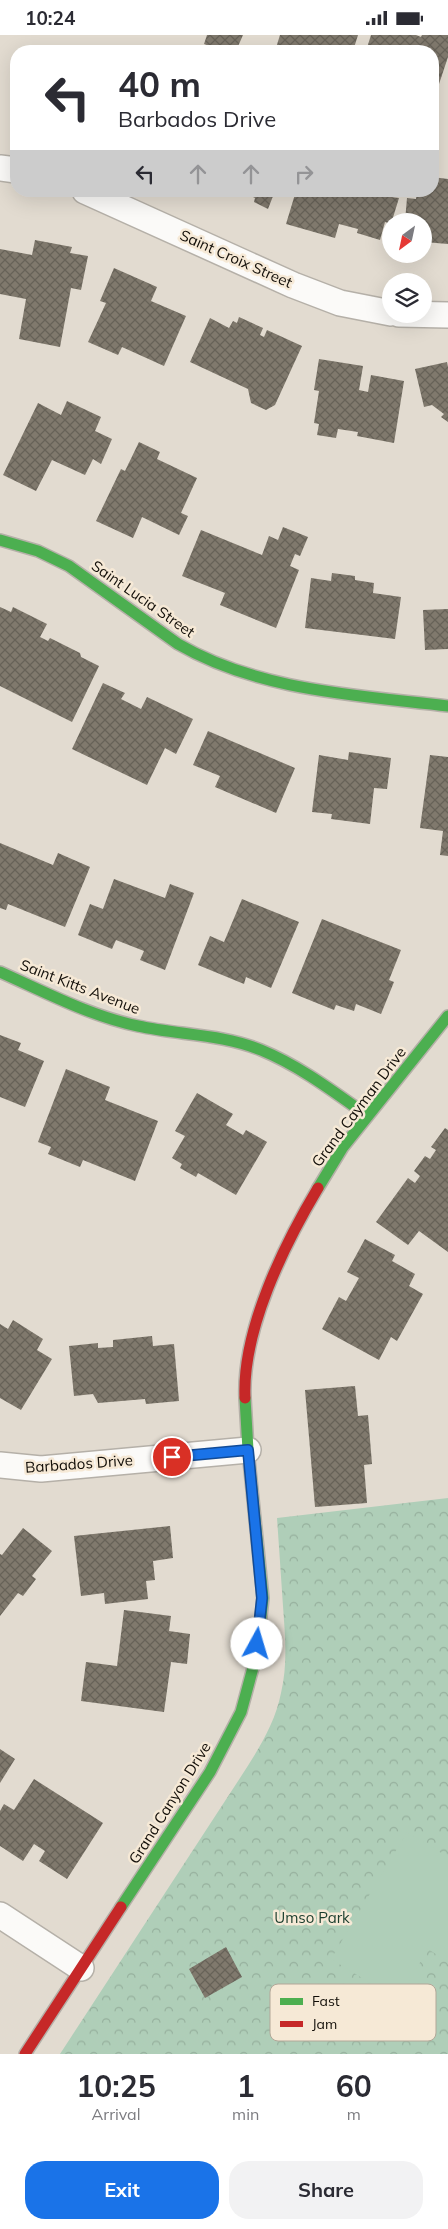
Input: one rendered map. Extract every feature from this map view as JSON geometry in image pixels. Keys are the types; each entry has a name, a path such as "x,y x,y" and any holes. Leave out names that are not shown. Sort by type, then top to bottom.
{"street":[{"name":"Saint Croix Street","path":"98,197 301,288 340,303 382,311"},
{"path":"432,315 448,315"},
{"name":"Saint Lucia Street","path":"0,540 27,547 50,556 76,570 151,627 199,656 223,667 253,677 301,687 448,706"},
{"name":"Saint Kitts Avenue","path":"0,973 116,1020 138,1026 226,1038 260,1049 320,1081 368,1116"},
{"name":"Grand Cayman Drive","path":"248,1450 245,1391 251,1338 296,1225 325,1175 368,1116 448,1016"},
{"name":"Barbados Drive","path":"0,1465 41,1469 248,1450"},
{"name":"Grand Canyon Drive","path":"25,2054 210,1772 241,1712 257,1653 262,1598 248,1450"},
{"path":"0,1915 81,1968"}],"green space":[{"name":"Umso Park","path":"448,1498 448,2054 60,2054 259,1748 274,1716 283,1682 285,1660 285,1628 277,1518"},
{"path":"407,1832 448,1857 448,1962 428,1949 407,1984 372,1984 331,1959"}],"building":[{"path":"207,35 243,35 239,45 204,44"},
{"path":"280,35 358,35 355,45 277,45"},
{"path":"371,35 416,35 421,37 422,35 448,35 448,57 439,84 439,45 368,45"},
{"path":"439,178 448,179 448,244 432,243 432,213 406,213 407,198 439,197"},
{"path":"253,197 273,197 268,209 254,202 255,198"},
{"path":"294,197 399,198 394,213 382,213 380,240 357,233 358,229 339,224 335,238 286,224"},
{"path":"35,240 72,247 70,253 88,256 81,290 71,288 60,347 19,339 26,299 0,294 0,249 32,255"},
{"path":"114,268 157,287 151,301 186,316 164,366 122,347 118,355 88,342 106,303 100,301"},
{"path":"239,317 263,328 260,335 264,337 267,330 302,346 275,405 266,410 251,403 248,389 190,362 210,318 229,328 233,321 237,323"},
{"path":"319,359 363,366 359,390 368,392 371,375 404,381 394,443 357,436 358,432 338,429 336,438 317,435 319,424 314,423 319,391 314,390"},
{"path":"447,362 448,422 441,417 444,414 432,405 424,407 415,369"},
{"path":"67,401 101,417 95,431 112,439 101,464 93,459 85,475 52,460 36,491 3,475 38,403 61,415"},
{"path":"139,442 160,452 157,459 197,478 181,513 188,516 179,535 142,517 133,538 96,521 121,469 125,471"},
{"path":"283,527 308,537 300,556 295,554 290,566 299,570 276,628 220,605 225,593 182,576 201,530 262,555 269,536 278,540"},
{"path":"332,573 355,576 355,580 374,583 373,593 401,597 395,639 305,628 311,578 331,581"},
{"path":"0,607 11,612 13,607 47,624 40,637 48,641 50,638 80,653 81,657 99,666 72,722 0,686"},
{"path":"448,609 448,649 425,650 423,610"},
{"path":"103,683 125,693 121,699 141,709 147,697 193,719 176,754 165,748 147,785 72,749"},
{"path":"208,731 295,768 276,813 215,787 220,776 193,765"},
{"path":"349,752 391,758 387,789 374,788 370,824 331,819 332,814 312,812 319,755 348,760"},
{"path":"430,755 448,757 448,856 440,855 443,831 420,828"},
{"path":"0,843 53,865 58,853 90,867 65,927 8,904 6,910 0,908"},
{"path":"114,879 165,898 170,884 194,893 165,970 140,960 144,951 116,940 112,949 78,935 90,904 103,909"},
{"path":"242,899 299,922 271,988 246,977 244,984 198,965 210,936 224,942"},
{"path":"322,919 401,950 389,980 394,982 381,1014 356,1004 354,1011 336,1005 334,1010 292,993"},
{"path":"0,1035 21,1043 18,1050 44,1061 25,1107 0,1097"},
{"path":"66,1069 110,1087 105,1100 158,1121 135,1181 83,1160 80,1167 48,1154 51,1147 38,1142"},
{"path":"197,1093 233,1114 226,1125 243,1135 246,1130 267,1142 236,1195 198,1173 196,1177 180,1168 182,1164 172,1158 185,1136 175,1131"},
{"path":"445,1128 448,1130 448,1252 419,1231 408,1245 376,1222 408,1178 415,1183 420,1176 414,1171 425,1156 430,1159 436,1150 431,1147"},
{"path":"365,1239 395,1255 392,1261 415,1274 409,1286 423,1294 397,1341 391,1337 379,1360 322,1329 339,1297 346,1301 359,1278 347,1272"},
{"path":"13,1320 43,1339 37,1350 52,1359 21,1410 0,1398 0,1324 8,1329"},
{"path":"152,1336 153,1346 174,1344 179,1401 146,1404 145,1399 98,1403 93,1394 74,1396 69,1346 98,1343 98,1348 113,1347 113,1340"},
{"path":"355,1386 358,1416 368,1415 372,1464 364,1465 367,1503 315,1507 305,1390"},
{"path":"170,1526 173,1558 153,1561 155,1580 146,1581 148,1599 105,1604 104,1593 81,1596 74,1536"},
{"path":"23,1528 52,1551 32,1576 36,1579 23,1596 18,1593 0,1616 0,1554 2,1555"},
{"path":"124,1610 171,1616 169,1631 190,1634 187,1664 171,1662 164,1712 81,1701 86,1662 117,1666"},
{"path":"0,1749 15,1759 0,1783"},
{"path":"34,1779 103,1823 67,1879 39,1861 45,1851 34,1844 23,1861 0,1846 0,1811 4,1804 14,1810"},
{"path":"226,1947 242,1977 205,1998 189,1969"}],"traffic: fast":[{"path":"0,540 38,551 69,566 178,644 209,660 242,672 309,689 448,706"},
{"path":"0,972 68,1003 120,1022 231,1041 261,1050 303,1072 368,1116"},
{"path":"318,1188 343,1147 448,1016"},
{"path":"121,1907 210,1772 241,1712 257,1653 263,1598 248,1450 245,1398"}],"traffic: jam":[{"path":"245,1398 250,1345 258,1317 279,1262 318,1188"},
{"path":"25,2054 121,1907"}],"route":[{"path":"172,1457 248,1450 262,1598 257,1644"}]}
